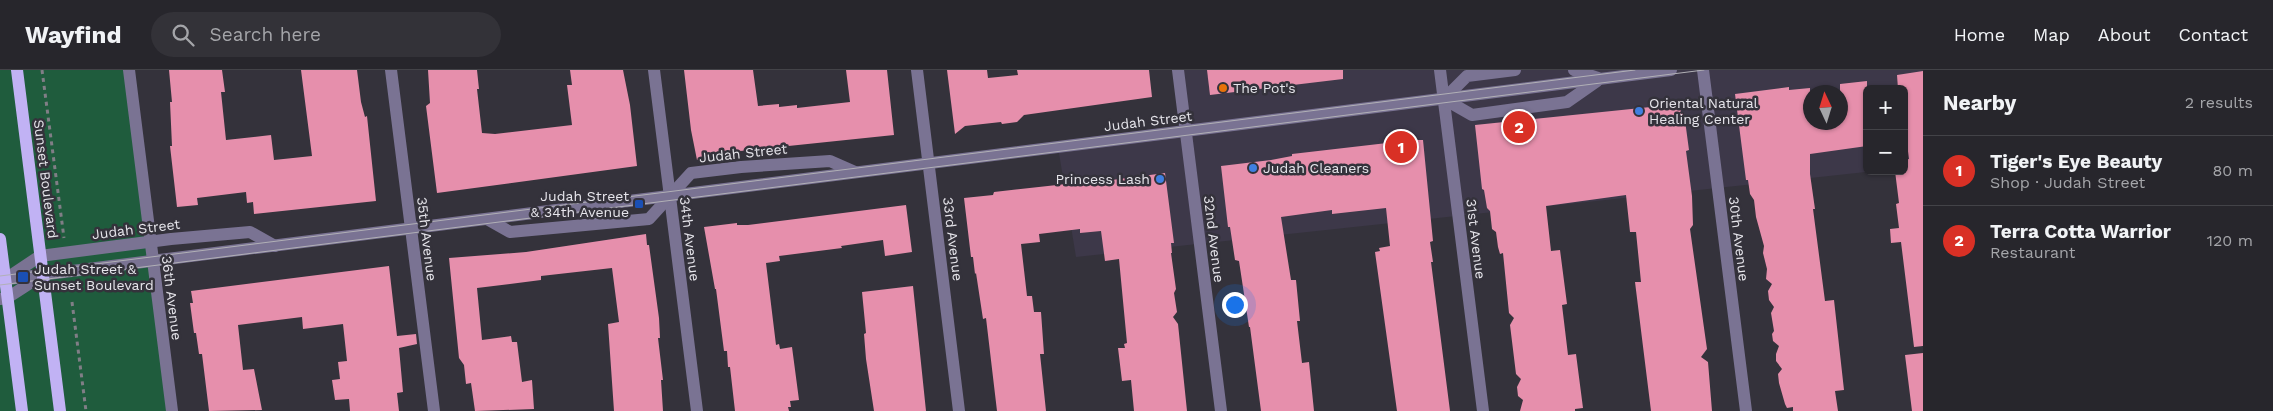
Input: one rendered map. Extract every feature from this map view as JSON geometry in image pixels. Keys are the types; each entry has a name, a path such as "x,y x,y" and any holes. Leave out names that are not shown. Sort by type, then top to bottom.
{"main road":[{"name":"Sunset Boulevard","path":"17,70 60,411"},
{"path":"0,239 4,298 22,411"}],"street":[{"name":"36th Avenue","path":"129,70 172,411"},
{"name":"35th Avenue","path":"391,70 434,411"},
{"name":"34th Avenue","path":"654,70 696,411"},
{"name":"33rd Avenue","path":"917,70 959,411"},
{"name":"32nd Avenue","path":"1178,70 1221,411"},
{"name":"31st Avenue","path":"1440,70 1483,411"},
{"path":"1444,99 1467,76 1515,70"},
{"name":"Judah Street","path":"1574,70 1600,79"},
{"name":"Judah Street","path":"3,280 1671,70"},
{"name":"30th Avenue","path":"1703,70 1746,411"},
{"name":"Judah Street","path":"1444,99 1472,114 1529,108 1567,102 1600,79"},
{"name":"Judah Street","path":"487,219 510,232 649,219 691,173 741,167 830,161 857,172"},
{"name":"Judah Street","path":"3,280 40,256 150,242 250,232 275,246"},
{"name":"Judah Street","path":"4,298 42,275"}],"path":[{"path":"42,70 65,242"},
{"path":"72,302 86,411"}],"shaded area":[{"path":"1178,70 1923,70 1923,166 1908,168 1908,85 1863,85 1863,172 1076,257 1058,147 1185,131"}],"green space":[{"path":"0,70 128,70 171,411 0,411"}],"building":[{"path":"169,70 222,70 225,92 221,92 226,140 271,135 274,160 312,156 301,70 357,70 361,102 365,117 367,116 376,201 254,214 253,202 247,203 246,192 197,198 198,205 177,207 170,146 172,146 170,102 172,102"},
{"path":"428,70 477,70 479,89 477,89 482,133 495,134 572,125 567,85 572,85 570,70 623,70 630,105 637,166 437,193 426,106 430,103"},
{"path":"684,70 753,70 758,106 779,104 779,107 797,105 797,108 850,102 846,70 887,70 894,135 731,152 732,156 697,160 691,130"},
{"path":"947,70 987,70 988,78 1018,75 1017,70 1149,70 1152,97 1024,115 1017,122 965,126 955,134"},
{"path":"1207,70 1343,70 1343,79 1210,95"},
{"path":"1923,71 1923,346 1914,347 1901,242 1891,243 1890,229 1899,228 1896,204 1899,203 1896,175 1908,175 1909,159 1908,85 1898,85 1897,75"},
{"path":"1867,81 1867,85 1863,85 1863,147 1810,154 1810,174 1825,301 1834,300 1844,390 1835,391 1838,411 1793,411 1793,407 1787,408 1785,404 1779,383 1778,374 1782,369 1776,361 1779,346 1773,341 1772,334 1774,331 1771,313 1774,307 1769,300 1768,291 1772,284 1766,279 1767,269 1763,253 1764,246 1756,217 1754,200 1750,194 1748,180 1746,180 1735,94 1789,87 1789,90 1803,89 1803,130 1848,130 1848,85 1840,84"},
{"path":"1680,104 1681,114 1684,113 1689,150 1686,151 1692,196 1693,225 1690,229 1707,349 1701,357 1708,362 1712,411 1651,411 1635,282 1641,282 1636,232 1630,232 1626,195 1546,206 1551,251 1560,250 1567,304 1562,305 1568,355 1576,354 1583,408 1575,409 1575,411 1520,411 1523,400 1518,396 1517,387 1521,379 1516,374 1510,325 1514,318 1509,313 1503,253 1500,254 1496,232 1492,229 1490,211 1487,208 1484,190 1482,189 1475,125"},
{"path":"1423,140 1433,241 1430,242 1433,262 1431,262 1450,411 1397,411 1375,252 1380,251 1379,248 1390,246 1386,208 1332,214 1332,210 1281,217 1291,280 1296,280 1300,321 1297,321 1302,363 1309,362 1314,411 1261,411 1239,261 1235,260 1230,227 1228,227 1221,166 1271,160 1292,156 1292,154"},
{"path":"1165,173 1174,243 1171,243 1171,253 1177,312 1173,317 1178,324 1187,411 1134,411 1131,380 1122,381 1118,348 1125,348 1124,344 1127,343 1119,259 1105,261 1101,231 1080,233 1080,229 1039,234 1040,242 1021,244 1027,296 1032,296 1034,312 1041,312 1044,354 1040,354 1046,411 997,411 986,318 983,319 973,257 971,257 964,198 993,195 994,192 1066,184 1066,186"},
{"path":"906,205 912,252 885,256 883,240 841,246 842,248 779,256 780,261 766,263 776,345 779,344 780,349 792,347 799,400 790,401 791,407 788,407 789,411 735,411 730,367 728,367 727,351 724,351 716,289 704,227 737,223 737,225 748,225"},
{"path":"646,234 659,318 660,338 658,338 663,380 661,380 663,411 614,411 608,324 619,322 612,268 541,276 541,280 477,288 482,340 511,336 512,342 517,342 522,382 532,380 534,409 475,411 471,383 466,384 464,365 459,358 449,258 526,252"},
{"path":"389,266 397,336 416,334 417,344 399,348 403,392 397,393 399,411 350,411 349,399 335,400 332,380 340,379 338,362 347,361 343,324 303,329 302,317 238,325 243,370 254,369 262,410 209,411 202,354 199,354 196,333 194,333 190,303 193,303 191,291"},
{"path":"913,286 926,411 874,411 866,359 864,334 866,333 862,292"},
{"path":"1923,353 1923,411 1912,411 1905,355"}],"tram line":[{"path":"0,276 1635,70"},
{"path":"0,285 1704,70"}],"place":[{"name":"The Pot's","path":"1223,88"},
{"name":"Oriental Natural Healing Center","path":"1639,111"},
{"name":"Terra Cotta Warrior","path":"1519,127"},
{"name":"Tiger's Eye Beauty","path":"1401,147"},
{"name":"Judah Cleaners","path":"1253,168"},
{"name":"Princess Lash","path":"1160,179"},
{"name":"Judah Street & 34th Avenue","path":"639,204"},
{"name":"Judah Street & Sunset Boulevard","path":"23,277"}]}
